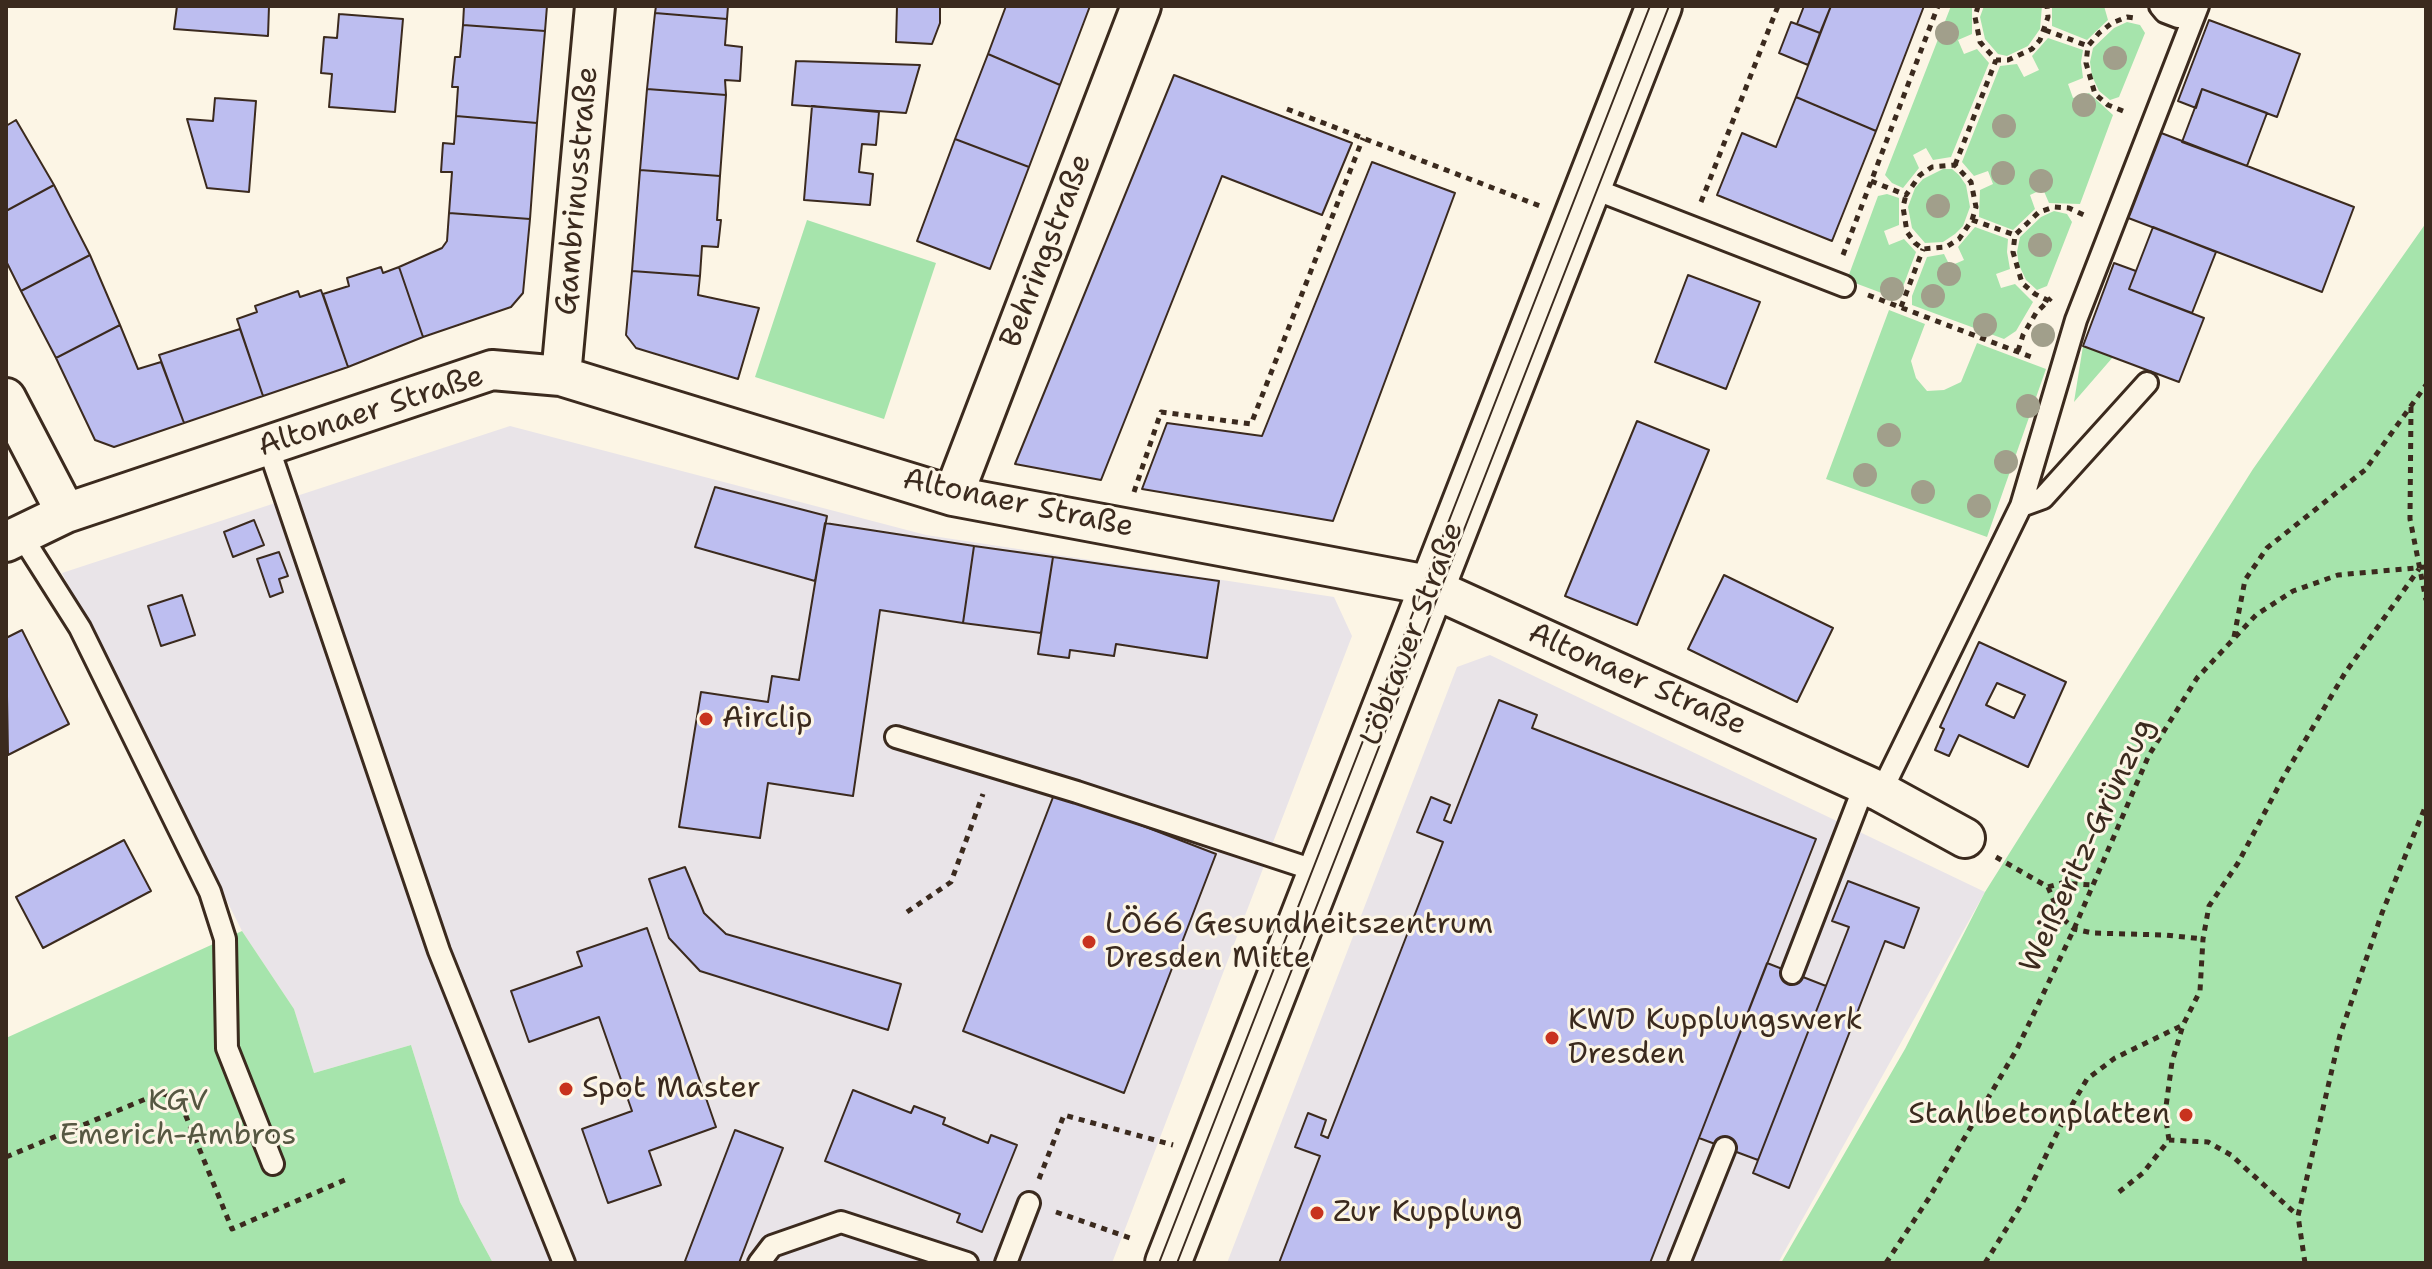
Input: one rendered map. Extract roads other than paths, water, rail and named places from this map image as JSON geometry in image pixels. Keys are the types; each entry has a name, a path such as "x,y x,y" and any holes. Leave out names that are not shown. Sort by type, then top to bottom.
{"main road":[{"name":"Löbtauer Straße","path":"1170,1258 1659,6"}],"street":[{"name":"Gambrinusstraße","path":"561,376 595,6"},
{"name":"Behringstraße","path":"953,496 1141,6"},
{"name":"Altonaer Straße","path":"13,538 66,513 492,370 561,376 953,496 1431,587 1873,788 1965,838"},
{"path":"6,398 66,513"}],"lane":[{"path":"2160,6 2165,12 2178,17 2191,13 2198,6"},
{"path":"1792,973 1873,788 2021,506 2076,320 2198,6"},
{"path":"1582,203 1691,227 1839,283"},
{"path":"2021,506 2043,498 2147,383"},
{"path":"268,446 439,951 564,1263"},
{"path":"13,538 80,628 210,892 225,939 227,1048 273,1164"},
{"path":"896,737 1320,872"},
{"path":"1679,1263 1725,1148"},
{"path":"1006,1263 1029,1203"},
{"path":"759,1263 772,1246 841,1222 967,1263"}],"tram line":[{"path":"1159,1263 1650,6"},
{"path":"1177,1263 1669,6"}],"place":[{"name":"Airclip","path":"706,719"},
{"name":"LÖ66 Gesundheitszentrum Dresden Mitte","path":"1089,942"},
{"name":"KWD Kupplungswerk Dresden","path":"1552,1038"},
{"name":"Spot Master","path":"566,1089"},
{"name":"Stahlbetonplatten","path":"2186,1115"},
{"name":"Zur Kupplung","path":"1317,1213"}],"park label":[{"name":"KGV Emerich-Ambros","path":"178,1119"}]}
